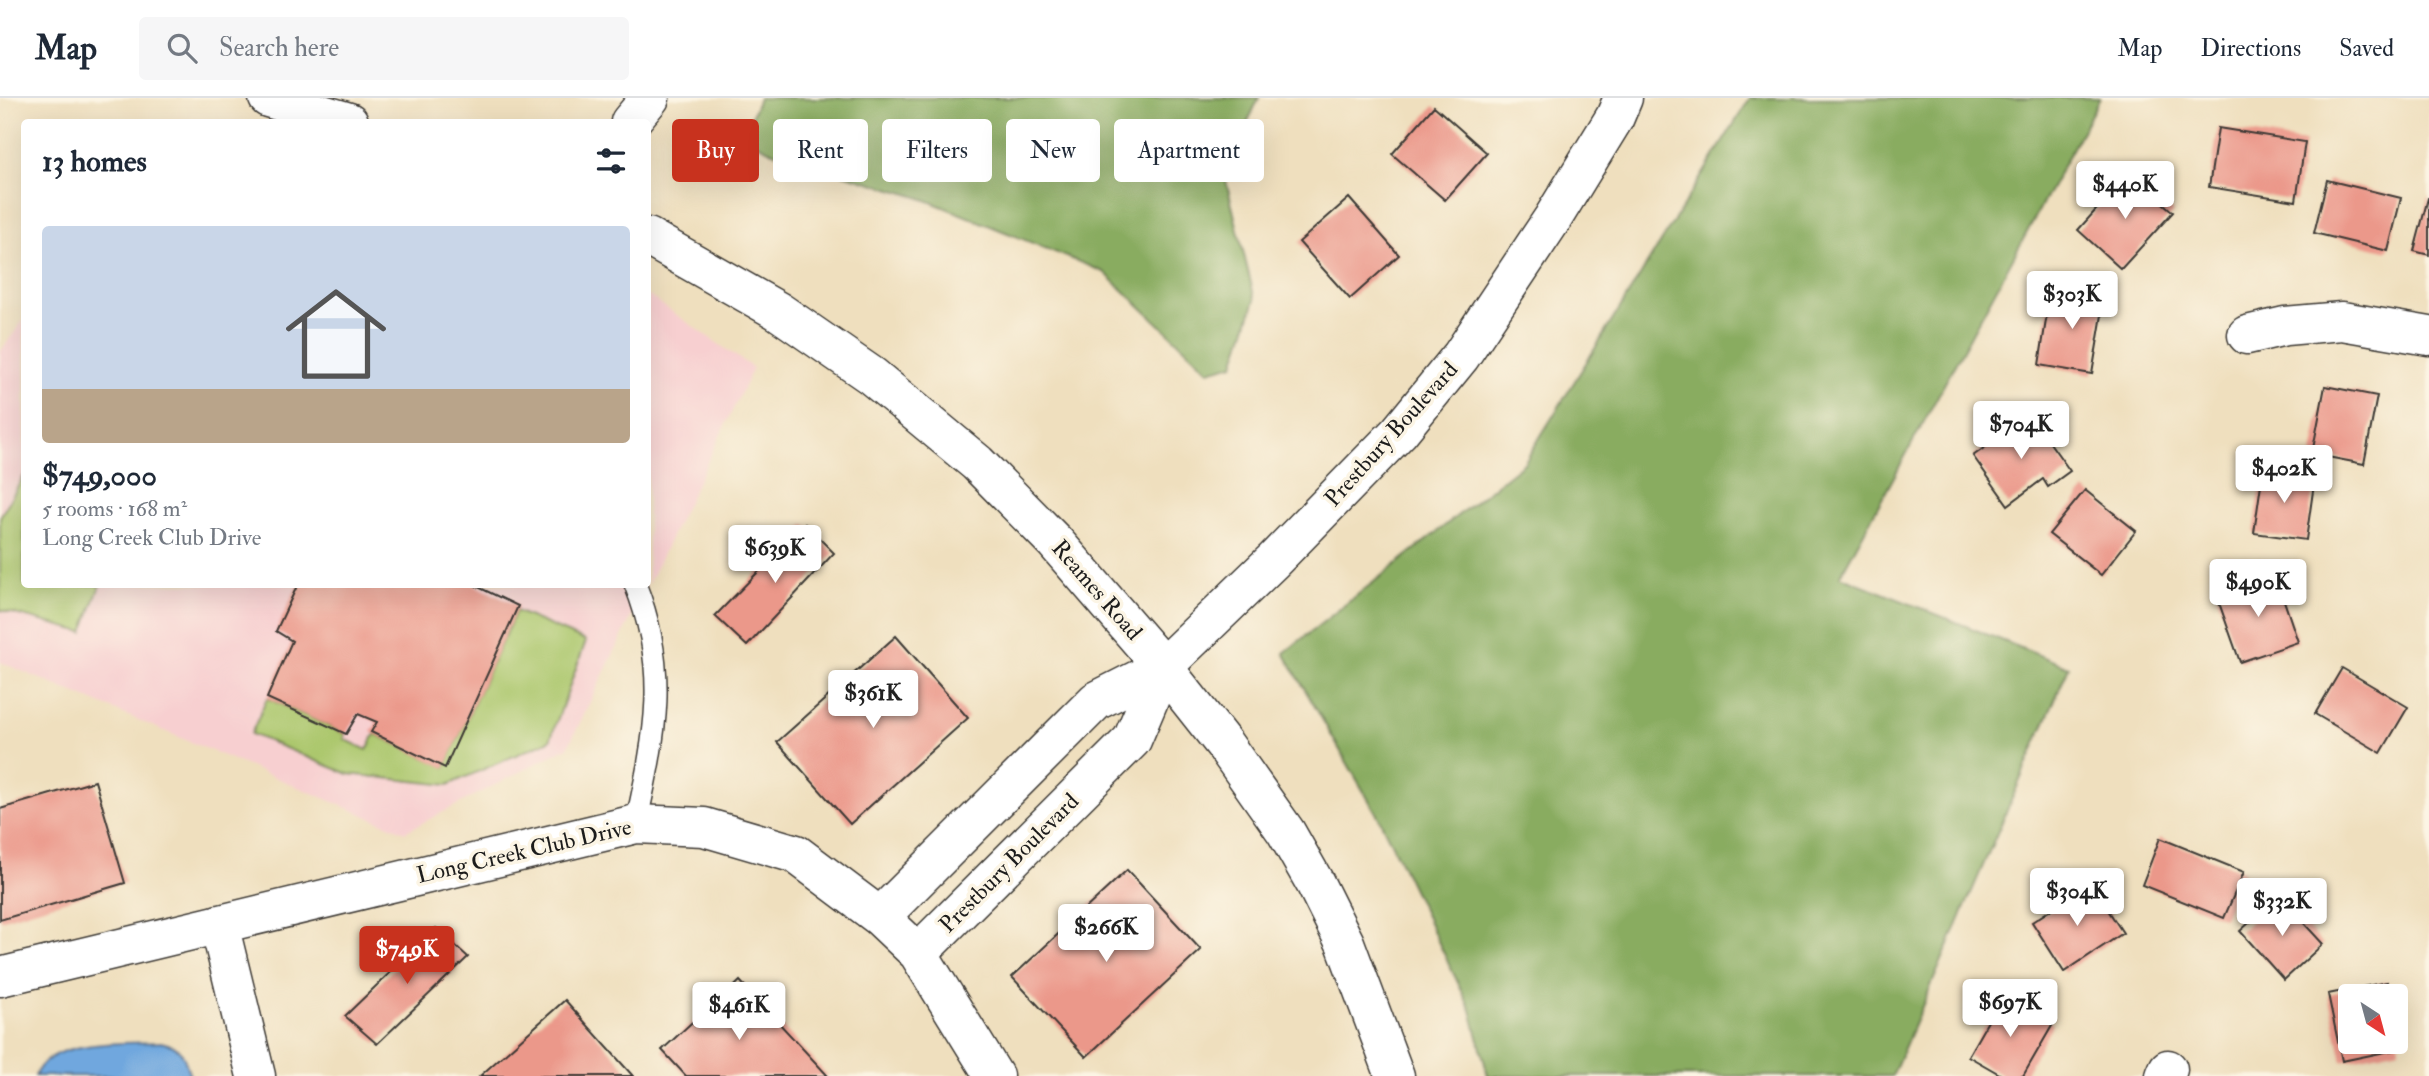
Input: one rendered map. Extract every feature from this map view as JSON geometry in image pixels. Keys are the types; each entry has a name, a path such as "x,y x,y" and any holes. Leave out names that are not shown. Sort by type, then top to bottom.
{"street":[{"path":"268,98 339,119"},
{"path":"632,119 650,98"},
{"name":"Prestbury Boulevard","path":"880,917 1096,701 1163,667 1273,561 1399,432 1461,356 1553,218 1615,117 1623,98"},
{"name":"Reames Road","path":"651,239 778,311 872,376 977,463 1055,542 1163,667 1224,744 1286,832 1345,943 1395,1076"},
{"path":"2247,335 2285,326 2342,321 2429,336"},
{"name":"Prestbury Boulevard","path":"918,953 1132,740 1163,667"},
{"name":"Long Creek Club Drive","path":"0,977 636,824 704,827 796,854 880,917 918,953 991,1075"},
{"path":"219,924 256,1076"}],"lane":[{"path":"636,824 652,752 657,695 653,643 647,614 637,588"}],"shaded area":[{"path":"651,297 753,368 651,578"},
{"path":"21,323 21,588 646,588 568,747 405,832 0,662 0,352"}],"green space":[{"path":"759,98 1259,98 1249,119 1114,119 1114,182 1226,182 1255,300 1234,364 1209,371 1104,272 921,198 868,182 868,119 773,119 773,152 759,145 759,119 750,119"},
{"path":"1750,98 2100,98 1840,576 2069,667 1892,1076 1488,1076 1471,1010 1379,818 1284,653 1524,463"},
{"path":"21,481 21,588 99,588 83,632 0,610 0,517"},
{"path":"516,611 586,641 550,740 448,785 348,774 251,734 267,698 346,734 344,739 367,750 375,734 445,767"}],"water":[{"path":"161,1042 174,1046 182,1053 190,1076 35,1076 43,1064 72,1049"}],"building":[{"path":"1434,106 1487,153 1445,200 1392,154"},
{"path":"2218,128 2305,142 2296,201 2209,187"},
{"path":"2129,173 2173,212 2121,269 2078,230"},
{"path":"2327,180 2401,198 2388,251 2314,233"},
{"path":"1349,198 1399,255 1350,299 1299,242"},
{"path":"2429,198 2429,255 2414,251"},
{"path":"2051,288 2105,297 2092,374 2039,365"},
{"path":"2325,386 2377,396 2364,464 2312,454"},
{"path":"2030,415 2070,471 2048,487 2043,479 2008,505 1973,456"},
{"path":"2263,470 2315,477 2306,540 2254,533"},
{"path":"2085,490 2136,531 2101,575 2049,534"},
{"path":"805,524 834,553 747,646 715,616"},
{"path":"2276,577 2298,642 2240,662 2217,597"},
{"path":"296,588 480,588 518,606 445,768 371,732 377,722 358,714 346,734 267,698 292,641 276,631"},
{"path":"896,636 968,718 850,824 777,742"},
{"path":"2342,668 2408,707 2381,753 2315,714"},
{"path":"95,781 125,883 0,920 0,809"},
{"path":"2160,838 2244,872 2224,918 2142,885"},
{"path":"1127,870 1201,950 1086,1057 1012,977"},
{"path":"2091,884 2123,933 2064,972 2032,922"},
{"path":"2279,896 2323,944 2284,980 2240,931"},
{"path":"436,928 468,957 377,1044 345,1016"},
{"path":"740,981 828,1076 686,1076 662,1050"},
{"path":"2338,992 2338,1042 2328,994"},
{"path":"2003,995 2053,1024 2023,1076 2003,1076 1968,1056"},
{"path":"565,1000 633,1076 480,1076"},
{"path":"2341,1054 2376,1054 2342,1061"}]}
